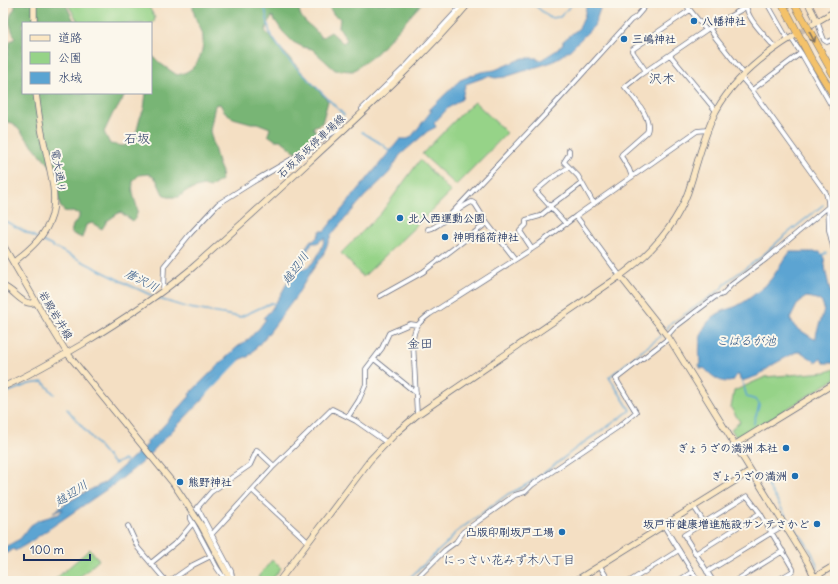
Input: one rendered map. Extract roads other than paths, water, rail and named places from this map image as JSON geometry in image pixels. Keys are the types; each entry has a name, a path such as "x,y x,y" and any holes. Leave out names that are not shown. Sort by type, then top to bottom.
{"highway":[{"path":"782,3 810,57 835,97"},
{"path":"794,3 835,77"}],"street":[{"path":"34,3 34,22"},
{"path":"161,293 164,266 190,234 218,204 337,130 347,127 356,115 406,66 464,3"},
{"name":"石坂高坂停車場線","path":"68,353 122,320 161,293 231,233 347,127 417,60 469,3"},
{"path":"451,214 550,110 648,3"},
{"path":"685,3 715,37 826,194 829,230 835,255"},
{"path":"768,3 801,53 835,112"},
{"path":"808,3 815,23 824,40 827,42 835,39"},
{"path":"632,177 621,156 647,132 649,127 640,106 625,87 646,71 746,5 755,24 775,48"},
{"path":"646,71 632,51 633,49 690,10"},
{"path":"815,23 835,10"},
{"path":"279,581 355,479 386,442 417,415 620,276 648,253 662,238 672,224 688,193 708,130 716,111 742,75 763,57 791,38"},
{"path":"752,90 801,53"},
{"path":"670,55 716,111"},
{"name":"電大通り","path":"14,262 35,244 42,235 52,215 54,196 36,94"},
{"path":"417,415 413,341 414,331 417,324 430,314 532,249 576,216 697,131 708,130"},
{"path":"569,150 569,154 564,162 582,183 594,204"},
{"path":"566,224 536,191 569,166"},
{"path":"532,249 520,231 526,225 526,220 540,216 558,200 582,183"},
{"path":"428,229 433,228 451,214 472,202 515,259"},
{"path":"414,581 445,550 456,542 463,532 515,495 525,492 532,485 618,427 636,412 616,379 668,337 674,328 715,297 722,295 731,285 766,259 828,207"},
{"path":"576,216 620,276 668,337 784,525 815,579 835,565"},
{"path":"380,296 423,272 487,223"},
{"name":"岩殿岩井線","path":"3,245 68,353 24,378 3,387"},
{"path":"3,286 9,288 26,303 30,304 36,302"},
{"path":"348,417 359,400 366,384 366,369 382,348 389,333 410,324 417,324"},
{"path":"68,353 173,483 201,525 232,581"},
{"path":"374,359 416,394"},
{"path":"734,445 835,383"},
{"path":"212,534 253,491 274,466 332,409 368,429 386,442"},
{"path":"226,581 193,523 191,515 211,492 250,465 257,450 274,466"},
{"path":"575,581 750,471"},
{"path":"253,491 308,542"},
{"path":"713,581 684,535 747,496 760,513 793,570 776,581"},
{"path":"197,507 231,571 232,581"},
{"path":"694,507 704,522"},
{"path":"696,554 760,513"},
{"path":"151,563 178,542 193,523"},
{"path":"707,572 784,525"},
{"path":"128,526 138,548 166,581"},
{"path":"664,526 698,581"},
{"path":"630,581 679,550"},
{"path":"735,581 783,551"},
{"path":"170,581 193,565 211,556"},
{"path":"600,566 609,581"},
{"path":"678,581 692,572"}],"water":[{"path":"587,3 602,3 594,26 570,50 552,62 505,77 495,78 488,76 466,84 462,99 448,108 434,123 436,127 428,131 400,155 389,173 364,197 331,235 323,255 295,298 268,334 248,357 245,357 215,375 208,382 206,396 141,463 116,483 27,544 15,551 14,549 3,555 3,548 20,539 31,525 39,520 59,514 63,509 53,512 80,495 104,483 148,444 146,442 157,433 190,396 189,394 236,348 258,330 266,319 263,318 271,310 280,296 311,240 314,240 318,236 320,231 324,231 326,229 400,139 408,139 412,136 432,110 429,110 460,80 481,72 495,70 523,58 537,58 537,60 541,60 557,50 564,42 562,42 579,28 584,18","holes":["325,237 314,261 306,268 302,269 299,266 295,275 292,276 312,243 317,243"]},
{"name":"こはるが池","path":"790,252 820,252 824,258 830,291 835,302 835,363 824,363 820,358 816,362 801,352 796,352 774,364 757,376 742,381 740,380 739,375 736,375 733,381 729,382 720,380 704,368 701,369 699,365 700,339 705,326 715,315 741,304 765,286","holes":["806,297 816,299 821,302 823,312 816,338 814,339 795,327 790,319 798,303"]}],"waterway":[{"path":"532,3 550,18 560,17 573,3"},
{"path":"265,8 270,34 286,57 344,115"},
{"path":"362,132 383,145 391,153"},
{"path":"667,329 669,325 720,290 729,280 761,257 823,205"},
{"name":"唐沢川","path":"3,220 37,238"},
{"name":"唐沢川","path":"40,240 153,296"},
{"path":"822,255 826,253"},
{"name":"唐沢川","path":"156,298 189,308 240,317 271,303 277,304"},
{"path":"406,581 448,542 455,533 508,494 545,472 629,411 630,410 609,377 661,336"},
{"name":"越辺川","path":"199,397 236,359"},
{"path":"742,381 747,397 756,400 759,403 754,424"},
{"path":"3,394 29,384 43,382 54,394"},
{"path":"67,409 114,464 124,460 130,464"},
{"path":"764,479 792,526 812,553 818,568"}],"tunnel":[{"path":"794,36 811,25"}],"place":[{"name":"八幡神社","path":"694,21"},
{"name":"三嶋神社","path":"624,39"},
{"name":"北入西運動公園","path":"400,218"},
{"name":"神明稲荷神社","path":"445,237"},
{"name":"ぎょうざの満洲 本社","path":"786,448"},
{"name":"ぎょうざの満洲","path":"795,476"},
{"name":"熊野神社","path":"180,482"},
{"name":"坂戸市健康増進施設サンテさかど","path":"817,524"},
{"name":"凸版印刷坂戸工場","path":"562,532"}],"district":[{"name":"沢木","path":"662,78"},
{"name":"石坂","path":"137,138"},
{"name":"金田","path":"420,343"},
{"name":"にっさい花みず木八丁目","path":"509,559"}]}
